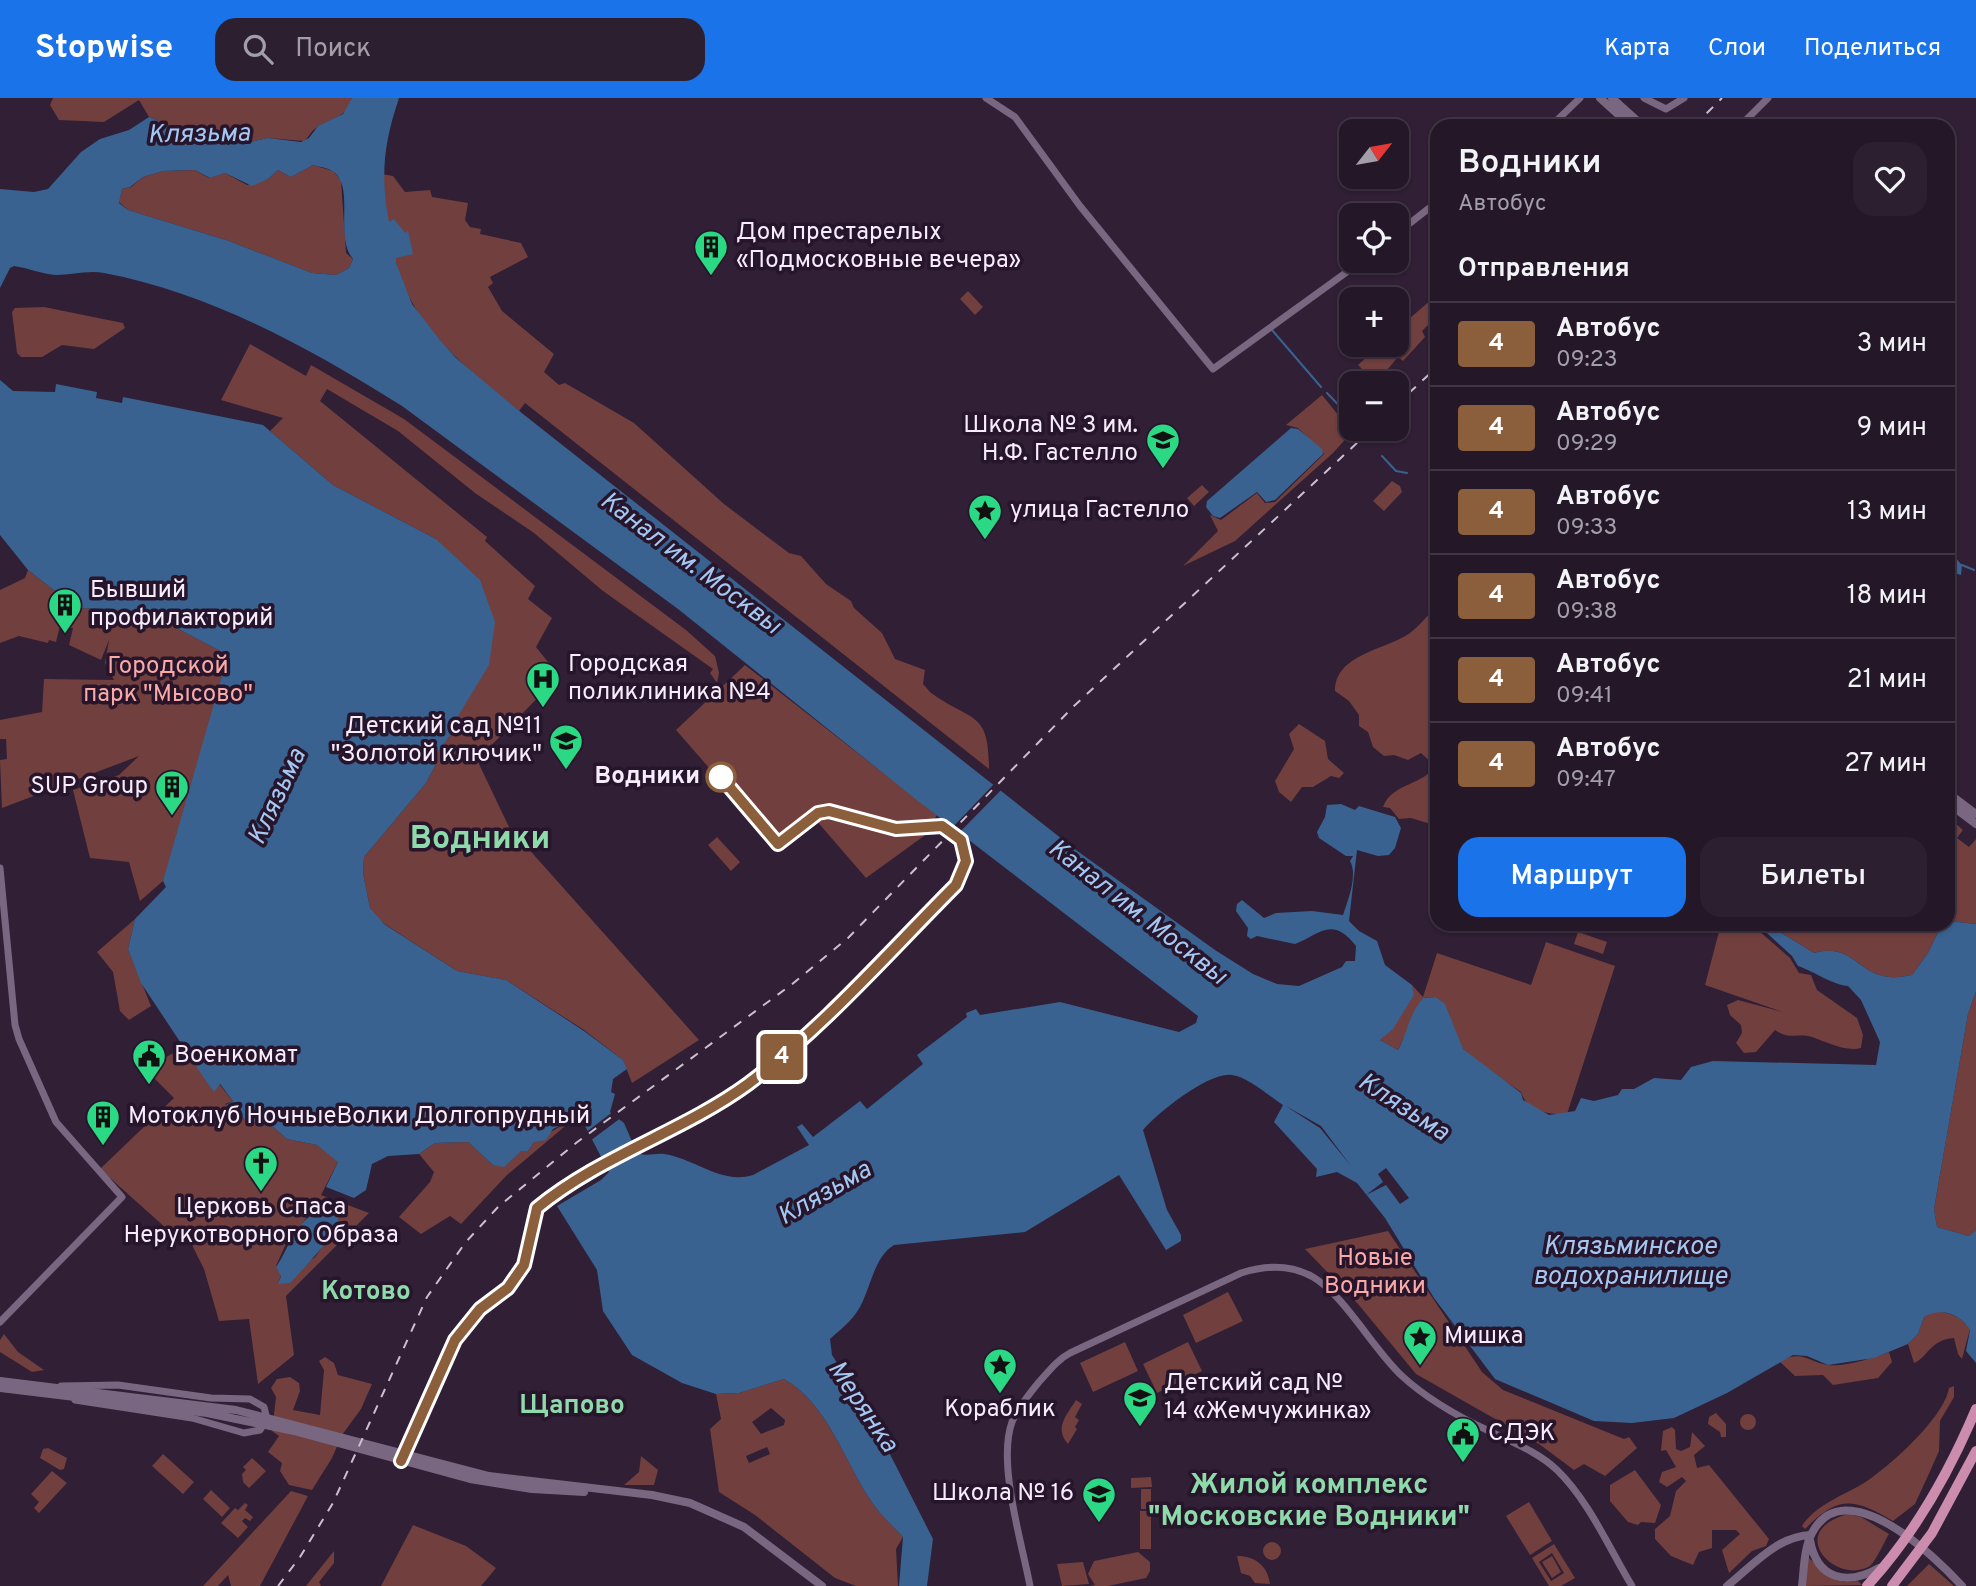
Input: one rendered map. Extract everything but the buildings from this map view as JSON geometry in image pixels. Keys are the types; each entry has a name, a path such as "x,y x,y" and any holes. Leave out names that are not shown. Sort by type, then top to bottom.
{"highway":[{"path":"1867,1586 1917,1522 1976,1409"},
{"path":"1892,1586 1932,1533 1976,1451"}],"main road":[{"path":"1600,98 1623,119"},
{"path":"1612,98 1635,119"},
{"path":"1955,798 1976,814"},
{"path":"1955,808 1976,824"},
{"path":"0,1381 48,1391"},
{"path":"0,1388 48,1391 235,1414 338,1434 450,1471 636,1493 690,1503 744,1527 822,1586"},
{"path":"1802,1586 1811,1536 1824,1518 1836,1511 1850,1509 1864,1511 1885,1522 1929,1555 1962,1586"},
{"path":"1727,1586 1783,1541 1796,1536 1811,1536"},
{"path":"1811,1536 1812,1551 1820,1567 1843,1580 1861,1580 1894,1554"},
{"path":"1899,1586 1909,1564"}],"street":[{"path":"986,98 1015,117 1080,206 1213,369 1345,273"},
{"path":"1558,119 1580,98"},
{"path":"1619,98 1637,119"},
{"path":"1644,98 1656,107 1666,108 1683,99"},
{"path":"1747,119 1768,98"},
{"path":"1409,224 1430,207"},
{"path":"0,868 15,1025 19,1039 56,1122 122,1197 0,1322"},
{"path":"1030,1586 1012,1499 1009,1452 1013,1420 1033,1389 1052,1367 1070,1353 1241,1273 1268,1266 1292,1269 1319,1280 1336,1296 1392,1365 1416,1387 1451,1412 1550,1464 1572,1487 1632,1586"},
{"path":"103,1384 211,1398 250,1399 264,1407 267,1419 260,1430 248,1433 205,1421 48,1391 103,1384"}],"green space":[{"path":"53,98 352,98 342,114 316,128 304,141 268,138 245,143 212,144 149,117 139,100 104,122 59,120 50,105"},
{"path":"313,165 333,171 341,180 346,253 353,259 349,268 336,275 312,273 229,241 128,210 119,202 122,189 131,187 143,177 163,171 195,170 209,178 225,173 247,185 268,179 278,170 291,177"},
{"path":"382,174 393,176 405,192 430,190 432,197 468,203 465,220 470,227 481,229 480,234 521,243 528,257 490,277 493,283 488,287 502,311 554,354 544,372 559,385 565,383 634,423 724,504 789,553 801,556 826,584 851,601 854,608 882,633 895,659 925,670 923,684 930,692 967,714 981,726 986,736 989,769 525,403 519,411 448,349 423,320 399,274 388,224"},
{"path":"968,291 983,307 975,315 960,299"},
{"path":"1430,301 1430,323 1422,331 1425,337 1409,354 1409,319"},
{"path":"44,307 123,323 125,328 94,349 62,345 42,357 21,357 17,353 12,312 15,308"},
{"path":"250,344 306,376 311,365 404,419 686,630 715,656 719,673 717,683 710,673 713,669 603,591 534,533 475,493 398,431 327,389 320,401 487,537 485,541 535,586 528,599 552,618 536,647 559,676 480,757 479,764 509,827 699,1040 632,1083 623,1060 584,1030 506,980 457,971 380,921 370,908 363,873 364,857 426,783 436,764 431,759 453,732 436,539 333,485 270,431 283,418 221,400"},
{"path":"1367,357 1398,357 1386,371 1364,371 1358,365"},
{"path":"1322,395 1339,416 1339,441 1344,441 1235,541 1183,566 1218,531 1210,515 1221,520 1257,493 1265,503 1275,502 1324,454 1298,428 1286,425"},
{"path":"1392,481 1400,486 1402,492 1384,511 1373,501"},
{"path":"1202,485 1209,492 1194,506 1187,498"},
{"name":"Городской парк \"Мысово\"","path":"28,570 77,608 144,611 228,655 171,861 163,881 140,901 129,862 90,858 73,790 119,775 139,756 2,808 0,760 7,759 6,739 0,739 0,720 42,712 44,679 114,680 105,663 109,640 101,660 69,645 73,628 60,626 56,642 49,640 48,643 19,636 0,643 0,590 25,578"},
{"path":"1430,613 1430,761 1421,753 1408,760 1394,755 1384,756 1373,747 1368,732 1359,726 1359,715 1349,701 1335,691 1337,679 1352,661 1400,639"},
{"path":"745,665 937,815 924,836 866,878 809,812 778,837 724,785 676,730"},
{"path":"1299,724 1325,741 1328,759 1344,773 1339,778 1331,776 1313,787 1302,787 1291,802 1279,792 1275,781 1294,749 1289,734"},
{"path":"1430,772 1430,824 1411,818 1399,819 1390,808 1383,807 1394,793"},
{"path":"1955,823 1963,830 1957,838 1969,847 1976,839 1976,924 1955,922"},
{"path":"717,837 740,862 731,871 708,845"},
{"path":"135,919 128,949 151,1006 129,1020 120,1011 113,972 97,952"},
{"path":"1719,931 1759,931 1790,958 1799,973 1811,975 1817,990 1857,1018 1863,1035 1861,1048 1842,1048 1812,1037 1789,1036 1775,1030 1756,1052 1744,1053 1736,1043 1742,1033 1741,1025 1730,1015 1727,1005 1738,1000 1783,1012 1705,985"},
{"path":"1778,931 1939,931 1928,953 1912,975 1879,975 1846,955 1827,951 1814,953"},
{"path":"1578,932 1607,942 1603,954 1574,944"},
{"path":"1546,942 1615,966 1567,1114 1547,1113 1534,1108 1528,1104 1521,1092 1469,1055 1459,1043 1446,1008 1436,997 1423,998 1398,1050 1380,1040 1413,995 1412,985 1423,997 1437,953 1531,985"},
{"path":"1976,991 1976,1230 1969,1236 1937,1227 1934,1209 1968,1014"},
{"path":"184,1047 214,1091 219,1084 233,1101 225,1104 246,1120 273,1127 287,1139 317,1145 337,1159 338,1162 321,1195 369,1213 286,1296 294,1355 258,1384 249,1319 219,1321 204,1269 192,1245 177,1238 100,1169 174,1098 145,1069","holes":["313,1216 338,1225 315,1257 278,1284 281,1275 276,1266 285,1246 307,1217"]},
{"path":"576,1117 507,1175 461,1224 450,1216 421,1234 399,1217 430,1182 434,1172 419,1154 435,1143 468,1142 493,1165 521,1151 528,1151 534,1142"},
{"name":"Новые Водники","path":"1388,1231 1482,1372 1503,1390 1624,1439 1629,1437 1637,1448 1605,1476 1584,1464 1574,1470 1539,1444 1416,1374 1358,1304 1305,1249"},
{"path":"1228,1292 1243,1321 1196,1343 1183,1315"},
{"path":"1933,1311 1954,1316 1970,1329 1962,1359 1954,1338 1935,1345 1914,1363 1908,1344 1918,1334 1924,1317"},
{"path":"4,1334 18,1352 44,1370 32,1372 0,1352 0,1340"},
{"path":"1125,1342 1138,1371 1093,1392 1080,1363"},
{"path":"1188,1342 1202,1371 1157,1393 1143,1364"},
{"path":"1889,1352 1892,1362 1878,1378 1833,1385 1823,1375 1795,1376 1779,1361 1800,1356 1828,1365 1842,1365"},
{"path":"325,1357 334,1363 338,1375 372,1384 361,1409 342,1435 332,1458 312,1490 289,1485 280,1471 282,1463 268,1452 279,1436 272,1431 276,1397 271,1388 277,1379 290,1377 299,1383 300,1391 293,1410 320,1415 324,1370 319,1361"},
{"path":"784,1379 812,1403 834,1434 874,1506 903,1537 896,1549 898,1586 856,1586 835,1578 755,1515 719,1492 710,1429 721,1419 716,1394 739,1393","holes":["771,1408 785,1420 784,1425 761,1434 752,1422","767,1447 770,1454 749,1463 746,1456"]},
{"path":"1954,1386 1954,1397 1940,1421 1939,1451 1915,1504 1893,1521 1857,1504 1837,1505 1805,1529 1802,1526 1822,1507 1864,1483 1901,1454 1937,1413 1949,1388"},
{"path":"1076,1400 1082,1404 1075,1417 1079,1420 1075,1427 1077,1429 1068,1444 1062,1427"},
{"path":"1716,1413 1726,1424 1726,1437 1721,1437 1720,1432 1708,1424 1709,1417"},
{"path":"1748,1414 1756,1422 1748,1430 1740,1422"},
{"path":"1672,1427 1675,1430 1676,1449 1681,1451 1690,1447 1692,1432 1705,1446 1694,1455 1697,1468 1709,1465 1769,1539 1766,1546 1752,1551 1729,1573 1722,1550 1740,1534 1736,1530 1712,1530 1712,1548 1699,1552 1693,1565 1671,1556 1655,1539 1655,1529 1670,1516 1676,1491 1686,1481 1682,1477 1667,1487 1659,1482 1662,1472 1676,1467 1666,1450 1661,1451 1663,1431"},
{"path":"48,1448 67,1458 64,1469 60,1470 40,1458 43,1449"},
{"path":"163,1454 194,1482 183,1494 152,1466"},
{"path":"641,1456 658,1470 654,1485 624,1485 639,1472"},
{"path":"252,1458 266,1471 249,1488 243,1482 242,1474 246,1470 243,1467"},
{"path":"1635,1470 1661,1505 1655,1523 1641,1522 1638,1525 1628,1522 1610,1501 1610,1485"},
{"path":"52,1471 67,1483 39,1513 34,1508 39,1502 31,1494"},
{"path":"1151,1477 1152,1487 1131,1488 1131,1478"},
{"path":"1141,1489 1151,1489 1151,1509 1141,1509"},
{"path":"211,1490 230,1508 222,1517 203,1499"},
{"path":"291,1491 308,1496 260,1586 231,1586 228,1575 218,1586 203,1586"},
{"path":"1529,1502 1552,1541 1530,1555 1506,1516"},
{"path":"245,1503 248,1505 245,1510 253,1517 250,1521 245,1518 242,1521 248,1527 238,1538 221,1523 235,1508 238,1510"},
{"path":"1140,1511 1151,1511 1151,1549 1140,1549"},
{"path":"1848,1514 1861,1517 1889,1534 1870,1566 1857,1570 1844,1569 1831,1563 1822,1554 1818,1544 1819,1533 1829,1522"},
{"path":"413,1525 466,1546 496,1568 481,1586 381,1586"},
{"path":"1268,1542 1276,1542 1281,1551 1279,1558 1268,1560 1263,1555 1263,1547"},
{"path":"1554,1544 1575,1578 1561,1586 1549,1586 1532,1558","holes":["1552,1553 1564,1573 1551,1581 1539,1562"]},
{"path":"334,1551 334,1563 319,1582 321,1586 306,1586"},
{"path":"1138,1552 1150,1562 1150,1571 1146,1578 1108,1586 1090,1586 1095,1585 1088,1574 1094,1561"},
{"path":"1237,1556 1260,1563 1267,1572 1270,1584 1255,1583 1250,1576 1241,1573"},
{"path":"1552,1556 1561,1572 1552,1578 1542,1562"},
{"path":"1808,1557 1835,1580 1858,1581 1862,1585 1804,1586"},
{"path":"1083,1562 1089,1584 1062,1586 1057,1564"},
{"path":"1929,1564 1954,1586 1907,1586"}],"water":[{"name":"Клязьминское водохранилище","path":"352,98 399,98 387,145 385,189 389,222 394,219 405,233 408,231 413,254 396,258 396,263 412,304 456,358 523,414 1076,850 1215,950 1253,974 1277,984 1299,986 1342,967 1346,961 1355,961 1356,946 1340,931 1332,929 1295,944 1257,936 1251,939 1247,936 1248,928 1236,911 1237,904 1242,900 1264,918 1276,913 1312,911 1343,915 1351,888 1353,873 1350,861 1353,856 1346,856 1319,838 1317,832 1325,817 1327,805 1341,804 1355,810 1359,806 1395,817 1401,828 1395,848 1389,855 1378,856 1357,850 1349,921 1359,931 1377,941 1385,965 1412,985 1414,995 1393,1029 1380,1040 1398,1050 1411,1018 1423,998 1436,997 1445,1004 1463,1049 1521,1093 1523,1100 1549,1115 1575,1111 1581,1098 1594,1101 1618,1095 1622,1089 1634,1089 1654,1078 1681,1080 1691,1067 1713,1061 1876,1065 1880,1042 1861,1000 1848,986 1837,984 1798,966 1792,956 1765,931 1778,931 1814,953 1837,952 1879,975 1895,977 1912,975 1928,953 1939,931 1955,931 1955,922 1976,924 1976,991 1968,1014 1934,1209 1937,1227 1969,1236 1976,1230 1976,1363 1966,1351 1970,1330 1966,1324 1949,1313 1936,1312 1924,1317 1918,1334 1908,1344 1874,1358 1828,1365 1807,1356 1793,1355 1727,1393 1674,1418 1632,1423 1594,1421 1495,1379 1434,1298 1385,1218 1357,1183 1337,1172 1316,1177 1317,1169 1274,1122 1283,1105 1245,1079 1232,1075 1222,1076 1184,1095 1143,1130 1167,1210 1181,1235 1181,1241 1166,1250 1119,1175 1025,1232 894,1245 882,1257 857,1312 830,1339 832,1355 841,1369 839,1372 864,1403 933,1539 927,1586 899,1586 903,1537 874,1506 824,1418 799,1390 784,1379 739,1393 716,1394 682,1383 632,1355 603,1311 597,1270 557,1206 601,1180 609,1172 585,1126 576,1118 553,1129 546,1140 534,1142 528,1151 521,1151 504,1167 493,1165 468,1142 435,1143 419,1154 388,1156 372,1164 366,1190 354,1198 326,1187 338,1162 317,1145 287,1139 273,1127 246,1120 226,1105 233,1101 220,1084 214,1092 141,983 128,949 135,919 166,887 163,881 228,655 144,611 77,608 28,570 0,535 0,380 13,391 55,392 56,384 97,392 96,398 122,403 123,397 263,425 333,485 436,539 480,580 495,622 489,665 452,726 453,732 432,759 436,764 426,783 364,857 363,873 370,908 384,924 457,971 506,980 623,1060 627,1069 613,1079 611,1092 615,1094 610,1112 624,1123 637,1153 675,1156 719,1174 741,1177 753,1175 809,1145 797,1127 802,1124 813,1137 860,1101 867,1109 923,1064 917,1055 967,1017 966,1013 976,1009 980,1015 1060,1002 1179,1032 1196,1023 1198,1016 918,801 678,609 402,406 332,364 259,326 183,294 144,282 98,272 56,275 14,266 10,268 0,288 0,189 34,192 48,189 81,152 100,139 129,130 149,117 212,144 245,143 268,138 301,142 309,138 318,126 343,114","holes":["313,165 334,172 343,190 345,238 353,259 349,268 336,275 312,273 229,241 128,210 119,203 122,189 130,187 143,177 163,171 195,170 210,178 225,173 252,186 268,179 278,170 291,177"]},
{"path":"1291,428 1298,429 1322,449 1323,454 1275,500 1266,502 1257,492 1220,518 1213,516 1206,507 1207,501"},
{"path":"1955,558 1962,565 1961,575 1955,573"},
{"path":"320,1212 337,1215 341,1230 290,1283 278,1284 281,1276 276,1267 294,1234 305,1220"}],"pier":[{"path":"996,782 1003,788 957,835 950,830"},
{"path":"1284,1105 1321,1126 1351,1166 1320,1128"},
{"path":"614,1111 622,1117 590,1141 585,1133"},
{"path":"1386,1168 1409,1198 1400,1204 1386,1185 1366,1195 1383,1182 1378,1174"}],"waterway":[{"path":"1272,330 1321,387"},
{"path":"1327,393 1339,406"},
{"path":"1382,456 1396,471 1407,473"},
{"path":"1962,565 1974,570"}],"railway":[{"path":"1701,119 1722,98"},
{"path":"1409,393 1430,373"},
{"path":"278,1586 300,1557 333,1503 427,1297 465,1243 498,1207 576,1143 791,985 848,938 1074,706 1359,441"}],"bus line":[{"name":"4","path":"401,1461 448,1351 467,1322 508,1288 524,1265 533,1216 537,1208 555,1193 590,1172 707,1110 747,1084 785,1054 851,991 960,879 966,861 965,850 961,840 942,826 896,829 823,811 778,844 721,777"}],"place":[{"name":"Дом престарелых «Подмосковные вечера»","path":"711,277"},
{"name":"Школа № 3 им. Н.Ф. Гастелло","path":"1163,470"},
{"name":"улица Гастелло","path":"985,541"},
{"name":"Бывший профилакторий","path":"65,635"},
{"name":"Городская поликлиника №4","path":"543,709"},
{"name":"Детский сад №11 \"Золотой ключик\"","path":"566,771"},
{"name":"Водники","path":"721,777"},
{"name":"SUP Group","path":"172,817"},
{"name":"Военкомат","path":"149,1086"},
{"name":"Мотоклуб НочныеВолки Долгопрудный","path":"103,1147"},
{"name":"Церковь Спаса Нерукотворного Образа","path":"261,1193"},
{"name":"Мишка","path":"1420,1367"},
{"name":"Кораблик","path":"1000,1395"},
{"name":"Детский сад № 14 «Жемчужинка»","path":"1140,1428"},
{"name":"СДЭК","path":"1463,1464"},
{"name":"Школа № 16","path":"1099,1524"}],"district":[{"name":"Водники","path":"480,840"},
{"name":"Котово","path":"366,1292"},
{"name":"Щапово","path":"572,1406"},
{"name":"Жилой комплекс \"Московские Водники\"","path":"1309,1502"}],"water label":[{"name":"Клязьма","path":"199,135"},
{"name":"Канал им. Москвы","path":"690,564"},
{"name":"Клязьма","path":"278,797"},
{"name":"Канал им. Москвы","path":"1137,913"},
{"name":"Клязьма","path":"1403,1108"},
{"name":"Клязьма","path":"825,1194"},
{"name":"Мерянка","path":"862,1407"}]}
